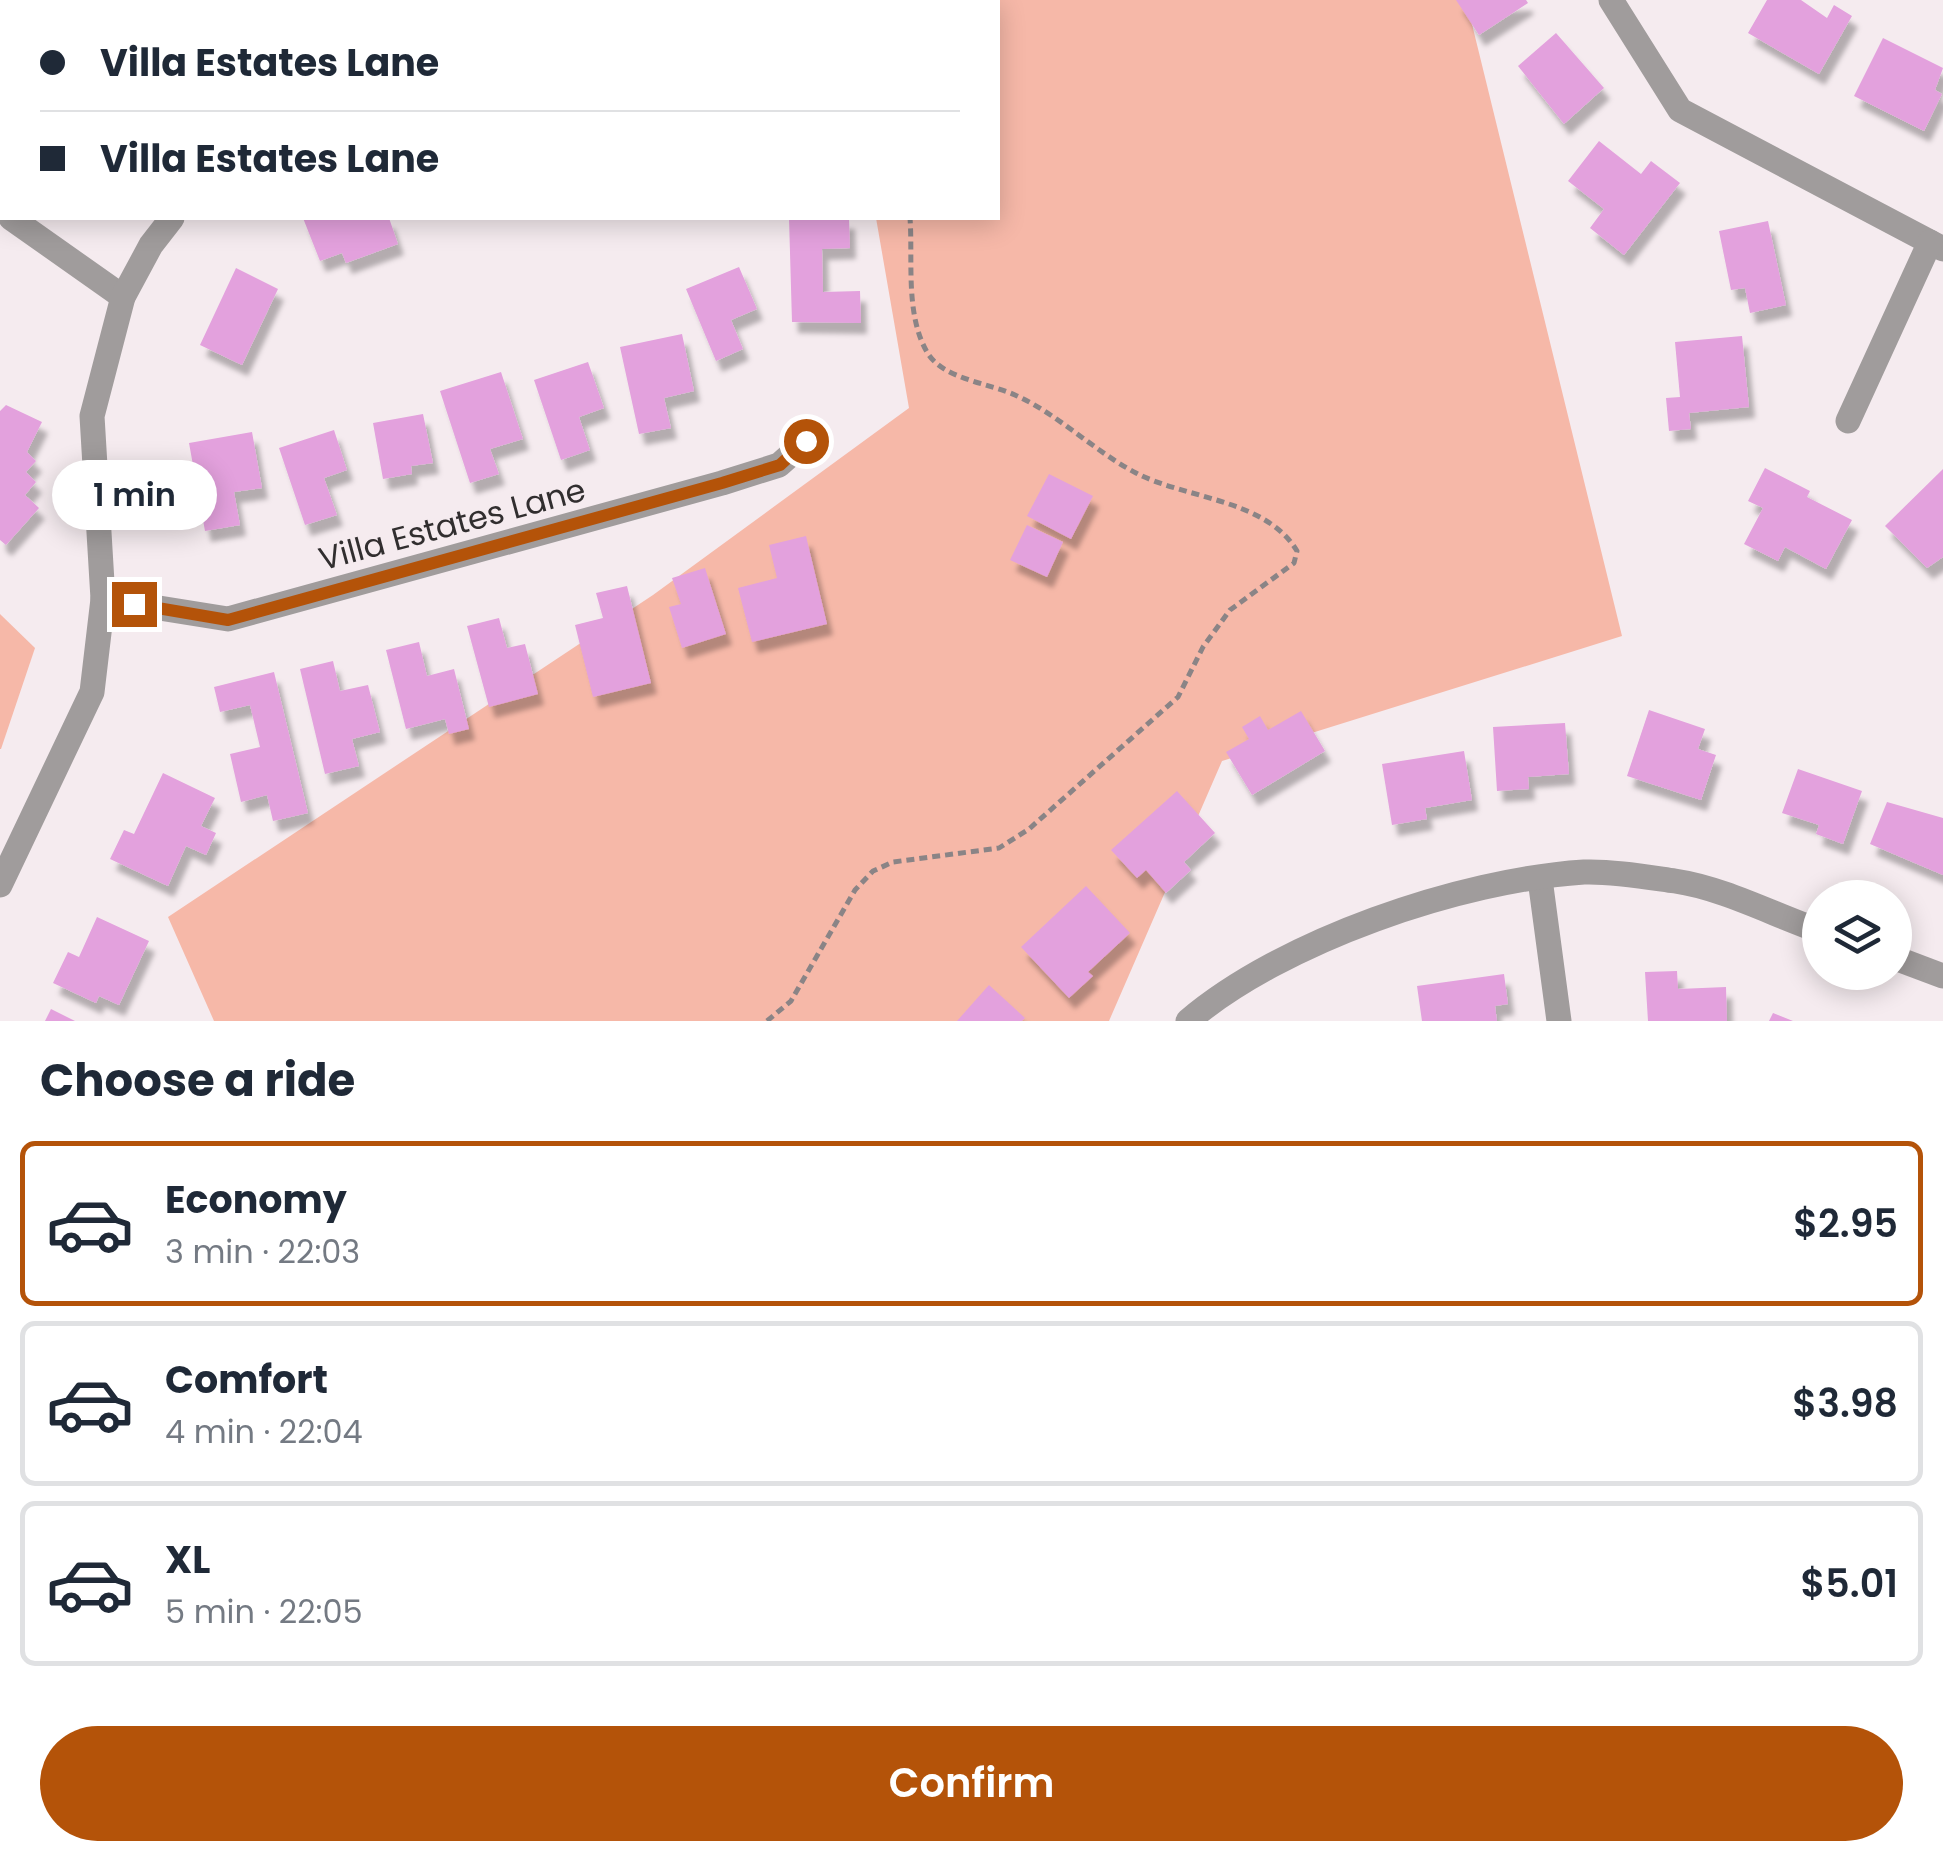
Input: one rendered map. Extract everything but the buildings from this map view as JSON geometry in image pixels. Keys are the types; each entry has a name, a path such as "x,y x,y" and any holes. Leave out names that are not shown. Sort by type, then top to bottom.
{"street":[{"path":"1611,0 1680,110 1937,245 1848,421"},
{"path":"15,220 123,297"},
{"path":"0,886 8,850 92,692 103,599 92,416 123,297 151,245 170,220"},
{"name":"Villa Estates Lane","path":"103,599 228,620 722,483 780,465 806,441"},
{"path":"1188,1021 1214,999 1316,943 1401,911 1540,878 1586,872 1680,882 1802,926"},
{"path":"1540,878 1559,1021"},
{"path":"1912,964 1943,976"}],"path":[{"path":"766,1021 791,1001 855,890 872,871 894,862 999,848 1029,830 1178,698 1203,647 1230,610 1294,564 1297,551 1288,535 1233,505 1141,476 1020,397 962,377 930,358 916,320 910,220"}],"shaded area":[{"path":"1000,0 1476,0 1469,12 1622,636 1222,761 1109,1021 214,1021 168,917 653,595 909,408 876,220 1000,220"},
{"path":"0,614 35,648 1,749 0,749"}],"route":[{"path":"134,604 228,620 722,483 780,465 806,441"}]}
